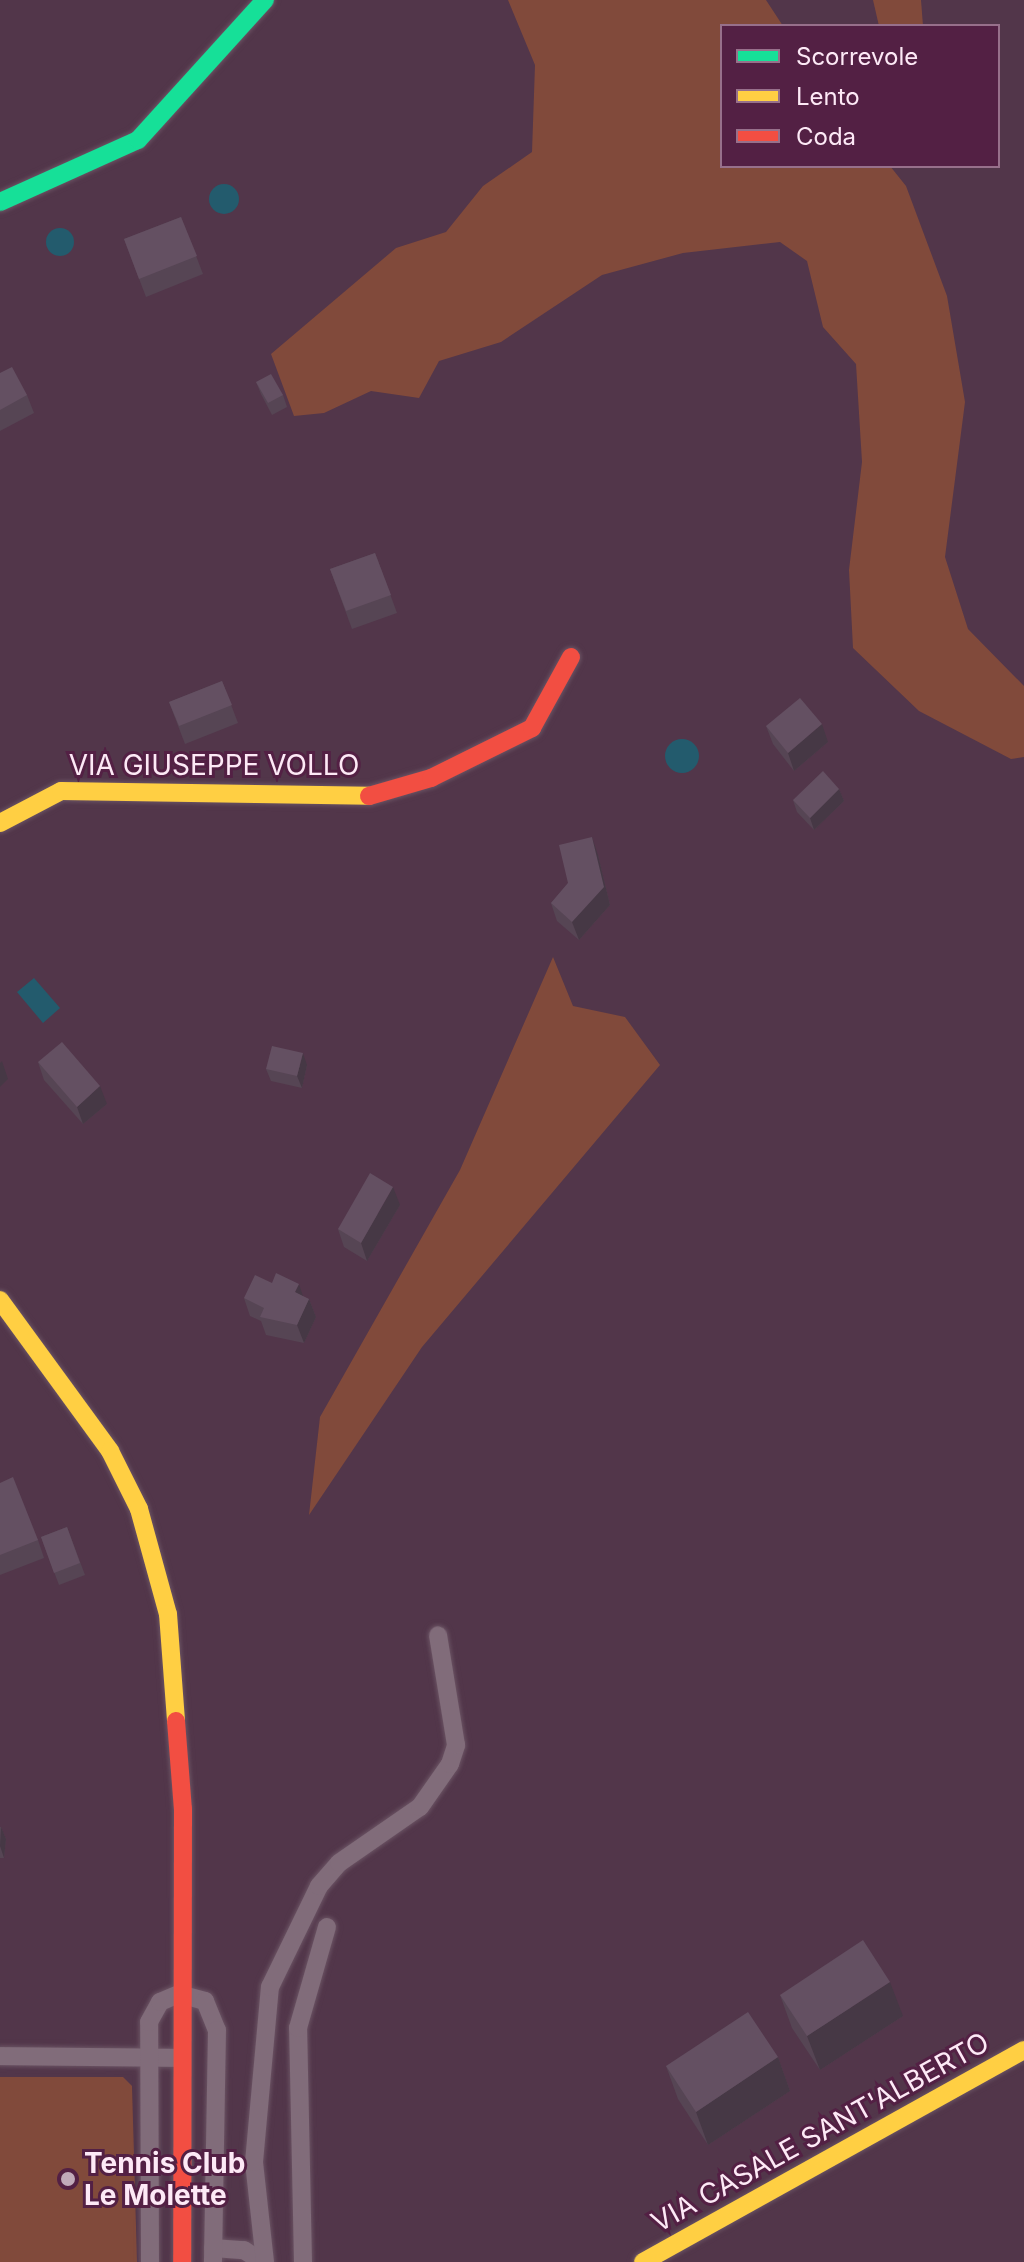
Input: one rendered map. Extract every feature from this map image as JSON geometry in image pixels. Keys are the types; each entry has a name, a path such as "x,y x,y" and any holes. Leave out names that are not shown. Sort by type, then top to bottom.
{"street":[{"path":"0,202 138,140 265,0"},
{"name":"VIA GIUSEPPE VOLLO","path":"0,823 61,791 367,796 431,778 532,728 553,701 571,657"},
{"path":"0,1300 110,1451 139,1509 168,1614 182,1753 179,1994 182,2262"},
{"path":"263,2262 254,2162 270,1987 319,1886 339,1863 420,1807 450,1764 456,1745 438,1635"},
{"path":"303,2262 298,2028 313,1956 327,1927"},
{"path":"150,2262 151,2014 179,1994"},
{"path":"179,1994 205,2001 217,2030 213,2255 244,2250 263,2262"},
{"name":"VIA CASALE SANT'ALBERTO","path":"643,2262 1024,2050"},
{"path":"0,2056 180,2058"}],"shaded area":[{"path":"508,0 766,0 782,24 720,24 720,168 892,168 906,186 947,296 965,402 945,557 968,629 1024,686 1024,757 1011,759 919,711 853,648 849,570 862,462 856,364 823,327 807,261 780,242 683,253 602,275 501,342 439,361 419,398 371,391 324,413 294,416 271,354 396,248 446,232 483,186 532,152 535,65"},
{"path":"873,0 921,0 923,24 879,24"},
{"path":"553,957 573,1006 625,1017 660,1065 422,1347 309,1515 320,1417 460,1170"},
{"name":"Tennis Club Le Molette","path":"0,2077 123,2077 132,2086 137,2262 0,2262"}],"water":[{"path":"224,184 230,185 238,193 238,205 230,213 224,214 218,213 210,205 209,199 210,193 218,185"},
{"path":"60,228 70,232 74,242 70,252 60,256 50,252 46,242 50,232"},
{"path":"682,739 694,744 699,756 694,768 682,773 670,768 665,756 670,744"},
{"path":"34,978 60,1008 43,1023 17,992"}],"building":[{"path":"181,217 197,256 139,279 124,239"},
{"path":"12,367 27,395 0,410 0,373"},
{"path":"271,374 283,395 268,403 256,382"},
{"path":"375,553 391,595 346,611 330,569"},
{"path":"222,681 232,705 179,726 169,702"},
{"path":"800,698 822,724 788,753 766,726"},
{"path":"823,771 839,789 810,818 793,800"},
{"path":"592,837 604,887 572,922 551,903 568,883 559,845"},
{"path":"62,1042 100,1086 77,1107 38,1062"},
{"path":"272,1046 303,1053 297,1076 266,1069"},
{"path":"370,1173 393,1187 361,1243 338,1229"},
{"path":"276,1273 299,1284 295,1292 309,1299 297,1325 260,1317 264,1308 244,1298 255,1275 272,1283"},
{"path":"13,1477 38,1540 0,1555 0,1483"},
{"path":"67,1527 80,1563 54,1573 41,1537"},
{"path":"863,1940 890,1982 807,2036 780,1995"},
{"path":"748,2012 778,2057 696,2112 666,2066"}],"traffic: fast":[{"path":"0,202 138,140 265,0"}],"traffic: slow":[{"path":"0,823 61,791 369,796"},
{"path":"0,1300 110,1451 139,1509 168,1614 176,1721"},
{"path":"643,2262 1024,2050"}],"traffic: jam":[{"path":"369,796 431,778 532,728 571,657"},
{"path":"176,1721 183,1809 182,2262"}],"place":[{"name":"Tennis Club Le Molette","path":"68,2179"}]}
